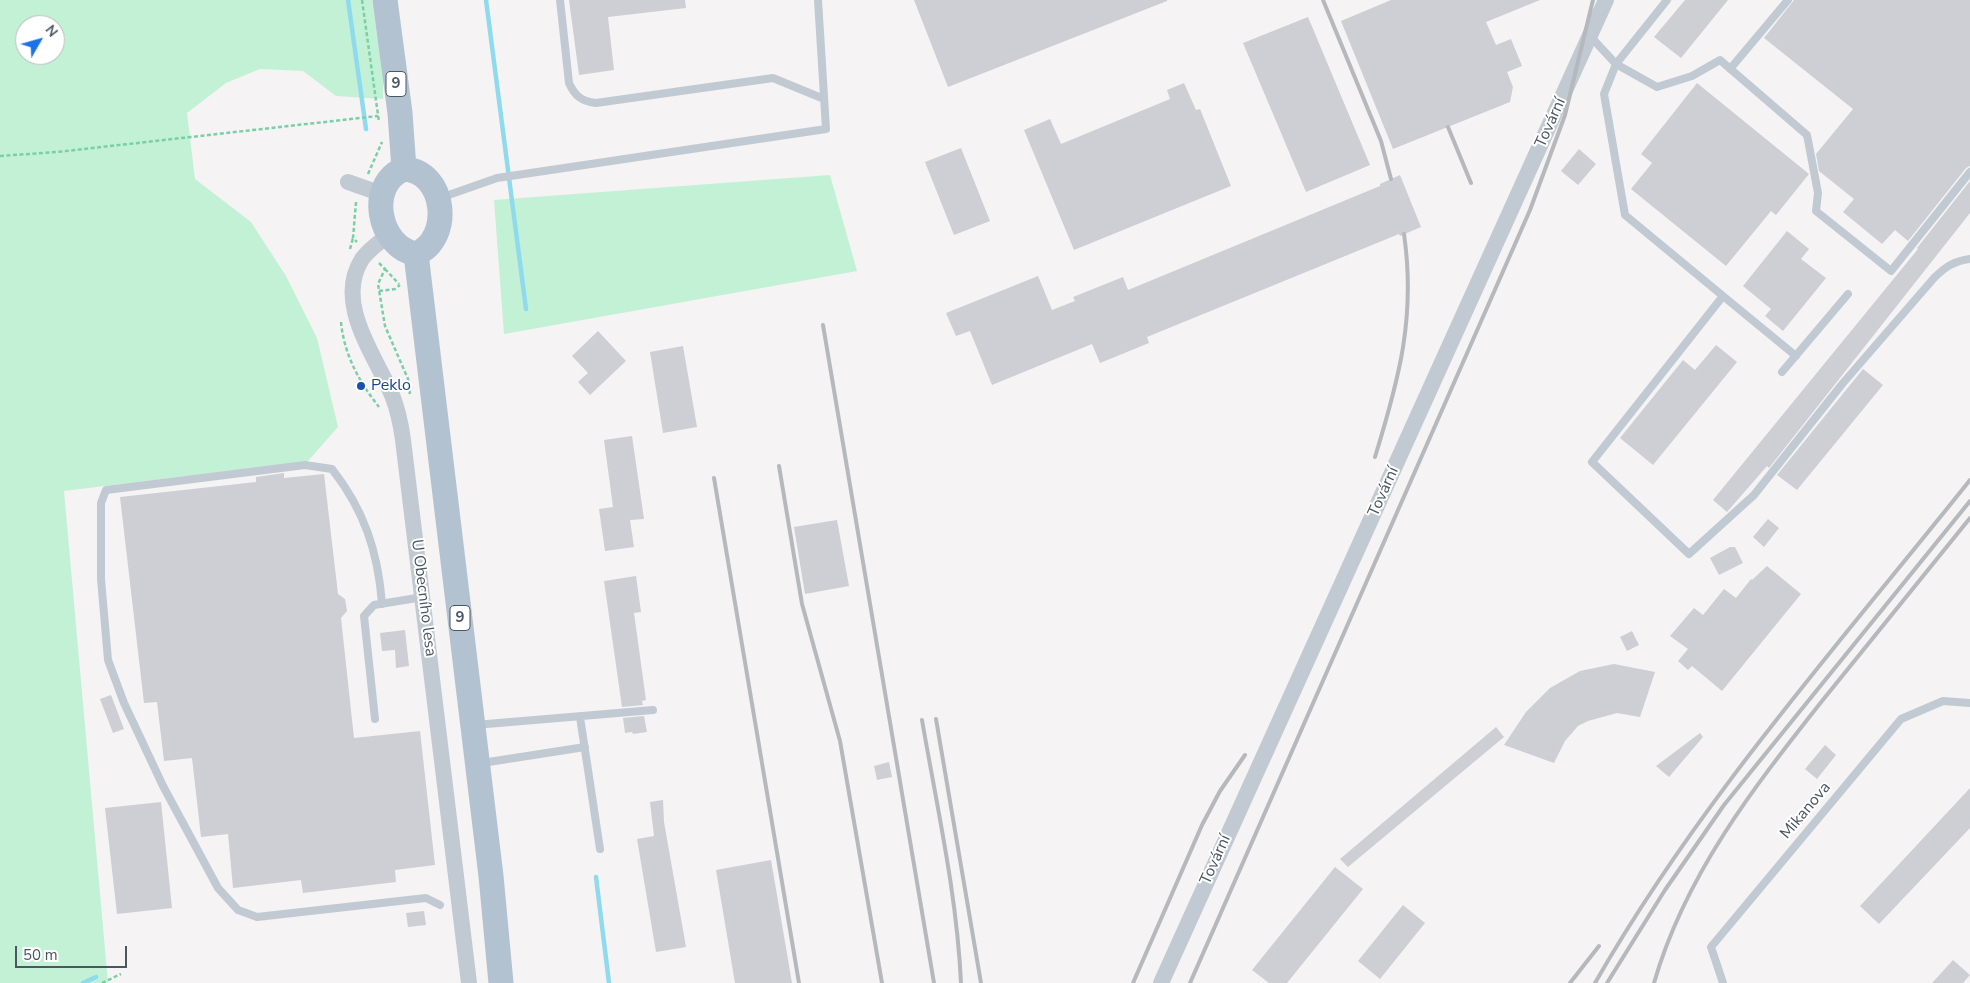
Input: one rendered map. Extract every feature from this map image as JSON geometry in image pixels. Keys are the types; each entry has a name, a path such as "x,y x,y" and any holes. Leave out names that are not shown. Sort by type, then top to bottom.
{"main road":[{"name":"9","path":"385,0 400,113 404,169"},
{"path":"404,169 420,172 438,198 440,221 434,238 430,245 416,254 406,252 397,247 388,236 381,207 382,194 390,178 404,169"},
{"name":"U Obecního lesa","path":"416,254 473,725 501,983"}],"street":[{"name":"Tovární","path":"1160,983 1606,0"},
{"path":"348,182 382,194"},
{"name":"U Obecního lesa","path":"388,236 367,253 356,270 353,293 354,313 399,414 469,983"}],"lane":[{"path":"560,0 569,82 574,92 586,102 596,103 773,78 824,99"},
{"path":"438,198 497,178 826,130 818,0"},
{"path":"1668,0 1616,64 1604,94 1625,215 1796,356"},
{"path":"1730,70 1788,0"},
{"path":"1590,36 1616,64 1657,87 1692,76 1720,60 1807,134 1818,193 1816,211 1891,271 1970,172"},
{"path":"1723,296 1592,462 1689,554 1754,496 1842,383 1934,278 1945,268 1957,261 1970,259"},
{"path":"1782,372 1848,294"},
{"path":"382,604 372,538 350,492 332,468 305,465 106,490 101,503 101,578 108,660 124,703 163,786 218,888 238,910 257,917 426,898 440,905"},
{"path":"375,720 364,616 374,605 423,597"},
{"name":"Mikanova","path":"1723,983 1711,947 1901,719 1943,701 1970,703"},
{"path":"473,725 652,710"},
{"path":"580,717 600,849"},
{"path":"477,764 585,747"}],"path":[{"path":"0,156 57,152 400,113"},
{"path":"379,291 395,289 400,285"},
{"path":"343,344 365,389"},
{"path":"102,983 121,974"}],"green space":[{"path":"0,0 372,0 383,75 383,99 336,96 303,71 260,69 226,83 187,113 195,179 251,222 286,276 317,338 338,427 308,461 64,491 108,983 0,983"},
{"path":"830,175 857,271 504,334 494,200"}],"building":[{"path":"569,0 685,0 686,8 608,17 614,70 579,75"},
{"path":"914,0 1167,0 1167,1 948,87"},
{"path":"1391,0 1540,0 1486,22 1496,45 1511,39 1522,66 1507,72 1513,87 1510,102 1393,149 1341,21"},
{"path":"1685,0 1728,0 1681,58 1654,37"},
{"path":"1794,0 1970,0 1970,166 1966,168 1908,241 1895,230 1882,244 1843,212 1854,199 1819,171 1816,154 1853,109 1764,38"},
{"path":"1308,17 1370,165 1306,192 1243,43"},
{"path":"1184,83 1196,110 1200,109 1231,186 1074,250 1024,130 1050,119 1061,144 1170,99 1167,90"},
{"path":"1697,83 1809,174 1776,215 1771,211 1726,266 1631,189 1652,163 1641,154"},
{"path":"961,148 990,221 954,235 925,162"},
{"path":"1579,149 1596,164 1578,185 1561,171"},
{"path":"1400,175 1421,227 1400,236 1399,234 1147,337 1149,343 1100,363 1092,344 992,385 970,331 956,336 946,313 1038,276 1052,310 1075,301 1073,297 1123,277 1128,290 1380,186 1380,184"},
{"path":"1970,181 1970,213 1769,468 1767,466 1727,512 1713,500 1918,249"},
{"path":"1787,231 1809,249 1801,259 1826,278 1783,331 1765,316 1771,309 1743,286"},
{"path":"598,331 626,361 590,395 578,382 588,373 572,356"},
{"path":"1716,345 1737,362 1653,465 1620,438 1683,360 1695,370"},
{"path":"683,346 697,427 663,433 650,352"},
{"path":"1863,369 1883,385 1797,490 1777,475"},
{"path":"632,436 644,519 630,520 634,547 605,551 599,509 613,507 604,440"},
{"path":"284,473 284,478 324,474 338,594 345,599 347,611 341,618 354,738 420,731 435,865 395,870 396,882 303,893 301,880 233,888 228,834 201,837 192,758 164,761 157,702 144,703 120,497 256,482 256,477"},
{"path":"1768,519 1779,528 1764,547 1753,537"},
{"path":"837,520 849,586 805,594 794,527"},
{"path":"1730,547 1735,547 1743,563 1719,575 1710,558"},
{"path":"1767,566 1801,594 1722,691 1692,666 1688,670 1678,661 1688,649 1670,636 1694,608 1703,615 1724,589 1736,598 1751,579"},
{"path":"636,576 641,612 634,613 646,700 642,701 643,705 622,707 604,581"},
{"path":"405,630 409,666 396,668 395,650 382,651 380,633"},
{"path":"1632,631 1639,645 1627,651 1620,637"},
{"path":"1614,664 1655,672 1640,717 1617,713 1588,721 1578,726 1565,741 1554,763 1504,745 1526,712 1550,688 1580,671"},
{"path":"111,695 124,729 113,733 100,699"},
{"path":"644,716 647,732 625,733 623,718"},
{"path":"1496,727 1504,737 1348,867 1340,859"},
{"path":"1700,733 1703,737 1669,777 1656,766"},
{"path":"1825,745 1836,755 1817,779 1805,769"},
{"path":"889,762 892,777 877,780 874,766"},
{"path":"1970,788 1970,828 1879,924 1860,906"},
{"path":"663,800 664,822 686,947 656,952 637,839 654,836 650,802"},
{"path":"161,802 172,908 117,914 105,808"},
{"path":"771,860 792,983 735,983 716,870"},
{"path":"1335,867 1363,889 1287,983 1269,983 1252,970"},
{"path":"1403,905 1425,923 1380,979 1358,961"},
{"path":"424,911 426,925 408,927 406,913"},
{"path":"1953,960 1970,975 1963,983 1932,983"}],"waterway":[{"path":"348,0 366,129"},
{"path":"486,0 526,309"},
{"path":"596,877 609,983"},
{"path":"83,983 96,977"}],"railway":[{"path":"1323,0 1381,141 1391,179"},
{"path":"1190,983 1530,210 1565,115 1593,0"},
{"path":"1448,127 1471,183"},
{"path":"1375,457 1398,374 1403,347 1408,293 1404,234"},
{"path":"823,325 934,983"},
{"path":"779,466 802,604 840,741 882,983"},
{"path":"714,478 799,983"},
{"path":"1595,983 1679,851 1725,787 1773,724 1970,480"},
{"path":"1607,983 1665,890 1724,805 1970,501"},
{"path":"1654,983 1667,943 1684,905 1703,869 1747,800 1822,701 1970,518"},
{"path":"936,719 981,983"},
{"path":"922,720 951,884 961,983"},
{"path":"1133,983 1202,825 1220,791 1245,755"},
{"path":"1570,983 1599,946"}],"place":[{"name":"Peklo","path":"361,386"}]}
